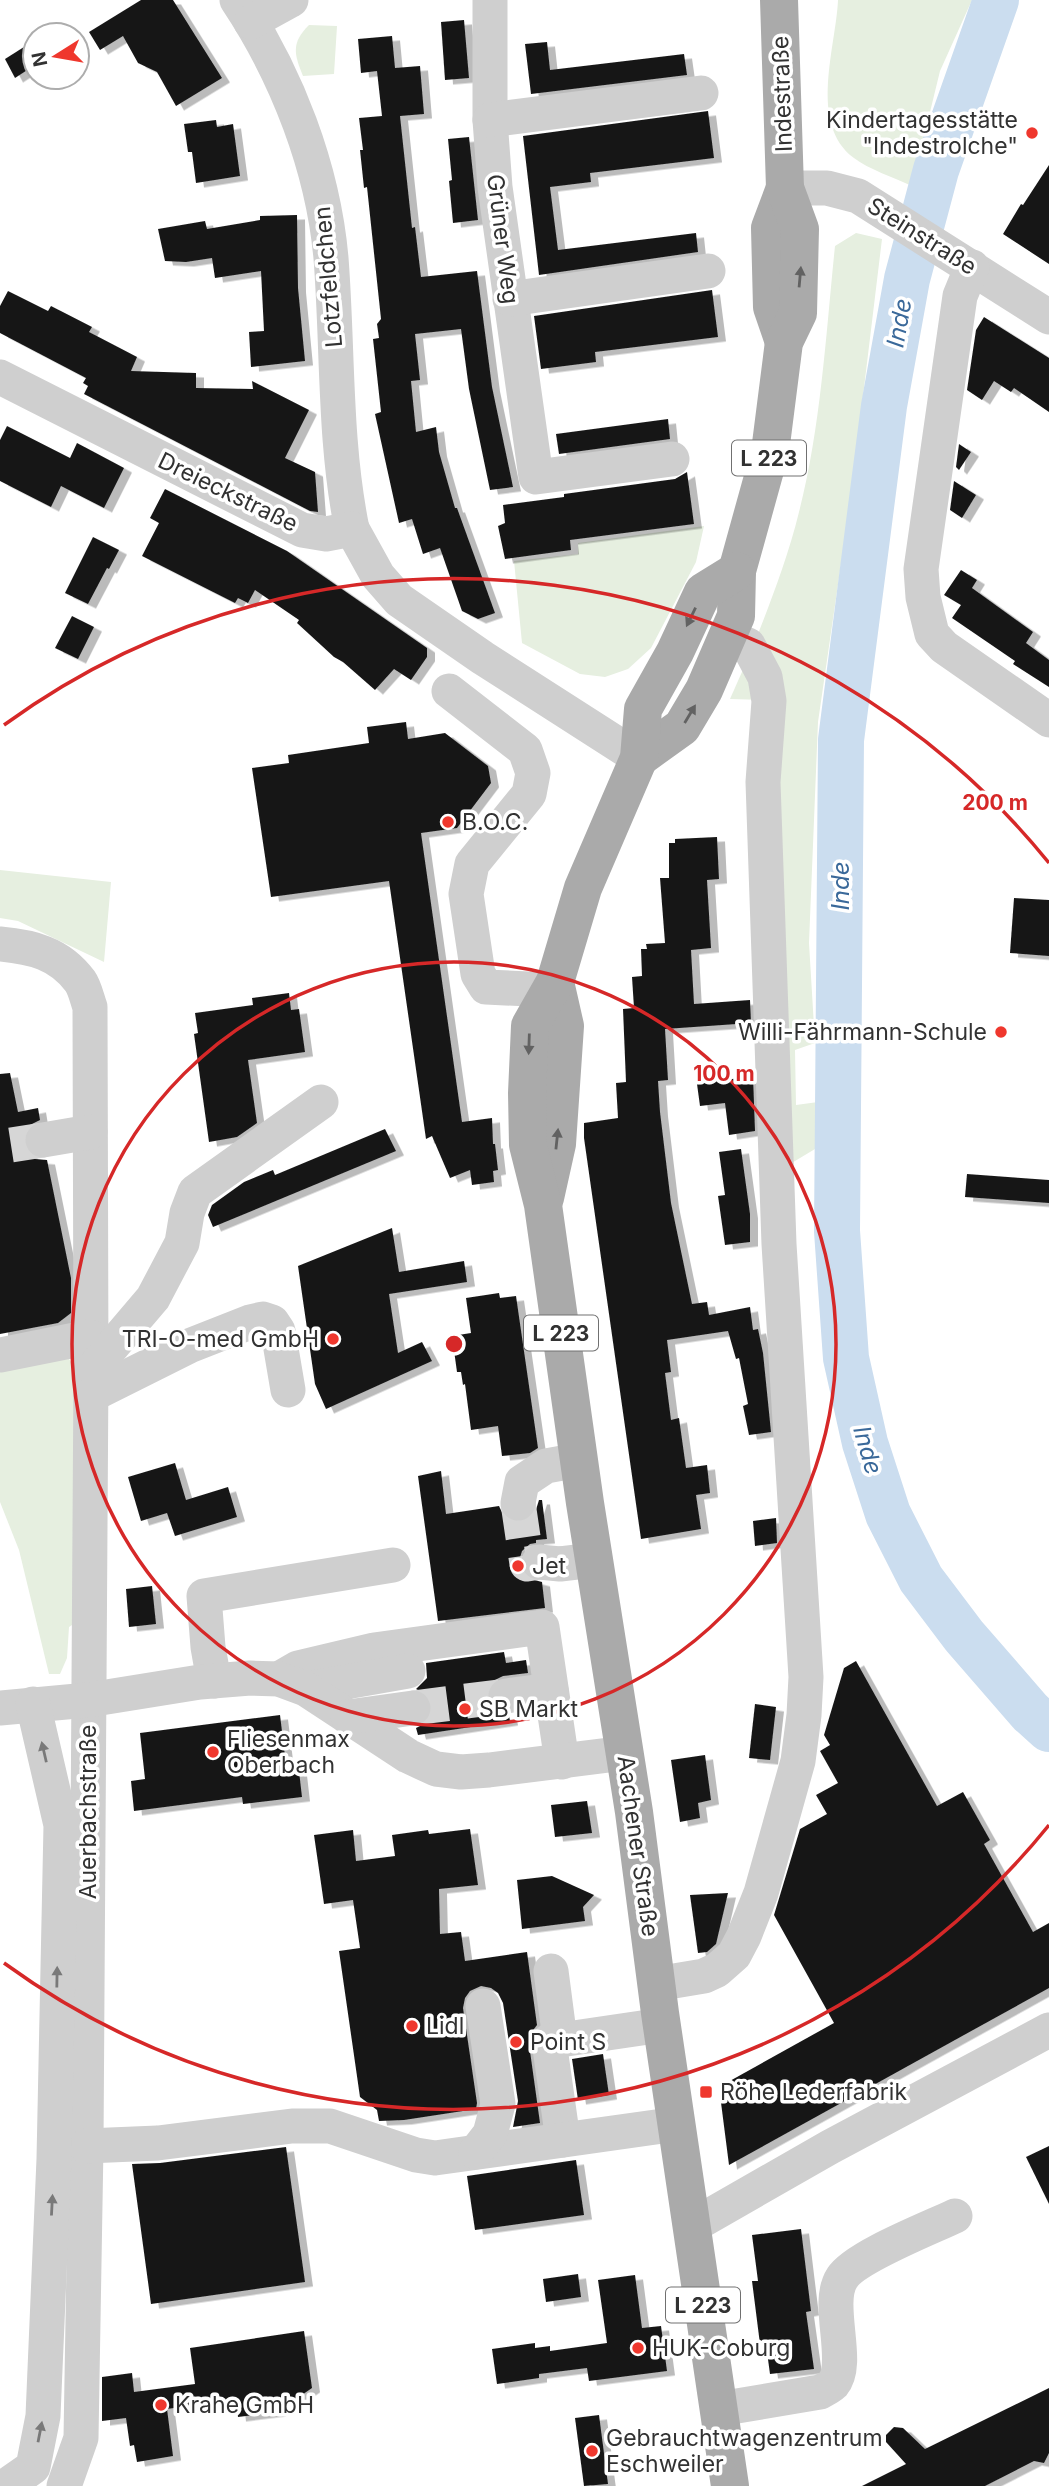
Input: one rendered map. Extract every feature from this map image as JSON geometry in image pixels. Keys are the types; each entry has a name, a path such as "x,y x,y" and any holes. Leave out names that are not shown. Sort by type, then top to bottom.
{"main road":[{"name":"Indestraße","path":"639,758 682,727 704,690 736,616 737,571 770,453 784,342 798,313 800,229 785,188 779,0"},
{"name":"L 223","path":"639,758 643,709 704,592 737,571"},
{"name":"Aachener Straße","path":"639,758 583,888 552,986 565,1026 557,1144 543,1205 730,2486"}],"street":[{"path":"244,11 291,0"},
{"name":"Grüner Weg","path":"490,0 491,120 495,187 536,477 672,460"},
{"name":"Lotzfeldchen","path":"244,11 294,107 325,214 331,256 347,503 352,529"},
{"path":"491,120 701,93"},
{"name":"Steinstraße","path":"785,188 827,188 858,196 1049,317"},
{"path":"968,265 960,296 921,569 923,597 932,634 944,647 1049,720"},
{"path":"510,299 708,271"},
{"name":"Dreieckstraße","path":"0,377 302,530 326,534 352,529"},
{"path":"352,529 378,576 399,600 483,658 639,758"},
{"path":"656,1983 704,1976 718,1970 734,1955 761,1893 798,1761 804,1715 805,1666 779,1244 766,881 763,782 769,701 765,677 748,645 727,636"},
{"path":"449,691 525,750 533,773 529,794 472,864 466,894 478,974 486,988 552,986"},
{"path":"0,944 30,946 62,963 81,982 90,1007 88,1700 17,1706 61,1825 54,2159 43,2416 33,2467 6,2486"},
{"path":"91,1368 153,1298 182,1243 187,1213 195,1192 321,1102"},
{"path":"43,1140 90,1132"},
{"path":"0,1355 91,1368 189,1346 263,1319 272,1322 278,1331 288,1391"},
{"path":"518,1503 522,1482 546,1466 579,1460"},
{"path":"539,1562 560,1564 594,1560"},
{"path":"215,1681 208,1647 204,1596 393,1565"},
{"path":"292,1684 298,1668 374,1650 542,1628 562,1762"},
{"path":"292,1684 408,1671"},
{"name":"Auerbachstraße","path":"64,2486 81,2438 86,2146 88,1700 250,1678 292,1684"},
{"path":"292,1684 408,1756 436,1769 461,1772 625,1753"},
{"path":"508,1706 553,1700"},
{"path":"362,1726 415,1719"},
{"path":"551,1971 560,2040"},
{"path":"476,2152 490,2134 498,2104 483,2006"},
{"path":"563,2140 549,2041 662,2025"},
{"path":"692,2226 830,2147 1049,2030"},
{"path":"86,2146 158,2143 292,2126 331,2126 416,2155 435,2158 677,2124"},
{"path":"719,2409 820,2392 833,2384 839,2372 836,2295 841,2278 855,2264 956,2216"}],"green space":[{"path":"838,0 972,0 940,71 912,186 874,170 854,158 840,143 832,126 828,84"},
{"path":"309,25 337,26 334,74 303,76 296,49 299,37"},
{"path":"856,233 882,239 851,495 818,722 809,943 815,1043 795,1050 796,1105 818,1102 820,1146 785,1167 754,644 795,529 813,447 835,246"},
{"path":"704,526 696,562 651,648 628,669 605,677 580,674 522,643 514,561 578,554 578,543"},
{"path":"749,656 764,700 730,699"},
{"path":"0,870 111,882 104,962 18,921 0,918"},
{"path":"69,1359 79,1374 78,1621 69,1627 67,1658 60,1674 49,1674 19,1550 0,1502 0,1365"}],"building":[{"path":"141,0 173,0 222,78 176,106 157,72 138,63 123,36 100,50 91,31"},
{"path":"464,20 469,78 445,80 441,22"},
{"path":"392,36 395,68 420,66 424,114 400,116 412,228 415,227 421,277 477,271 492,387 513,487 490,490 469,389 461,329 415,334 420,380 411,381 416,432 436,427 439,452 455,508 495,613 478,619 462,611 440,548 423,554 412,519 399,523 375,414 381,412 373,339 379,338 377,324 381,319 367,187 364,188 359,118 382,116 377,71 361,73 358,39"},
{"path":"547,42 550,70 684,54 687,75 531,94 525,44"},
{"path":"21,49 21,74 15,78 5,59"},
{"path":"708,111 714,158 590,173 591,182 550,187 558,250 696,233 698,252 539,275 523,136"},
{"path":"216,120 217,127 233,124 240,176 196,183 192,152 188,152 184,124"},
{"path":"469,137 478,220 453,223 448,139"},
{"path":"1049,165 1049,264 1003,234"},
{"path":"297,215 298,288 305,361 251,367 249,332 264,331 261,271 215,278 212,258 186,262 165,261 158,229 205,221 207,229 260,220 260,216"},
{"path":"712,290 718,337 595,352 596,362 541,369 534,316"},
{"path":"8,291 48,311 51,306 92,327 89,332 137,357 131,371 196,373 196,388 253,389 252,381 309,410 285,458 315,472 318,512 310,511 84,394 88,386 83,383 86,378 0,333 0,306"},
{"path":"984,317 1049,358 1049,412 1014,388 1011,392 994,381 982,400 967,390 976,330"},
{"path":"668,419 670,439 559,454 556,434"},
{"path":"7,426 70,458 77,443 124,468 104,508 61,486 51,507 0,481 0,440"},
{"path":"959,444 971,452 959,470 956,467"},
{"path":"687,472 694,524 570,540 571,550 505,559 498,526 505,523 503,505 675,479"},
{"path":"954,481 976,495 962,518 950,510"},
{"path":"165,489 287,551 427,648 427,657 411,680 394,669 375,690 297,623 299,620 255,590 248,603 238,598 235,603 142,556 159,523 150,518"},
{"path":"93,537 119,550 88,604 65,593"},
{"path":"961,570 977,580 972,588 1033,632 1026,643 1049,660 1049,687 1013,664 1015,661 952,618 961,605 944,595"},
{"path":"72,616 94,627 78,659 55,648"},
{"path":"406,722 408,739 445,733 488,766 491,783 457,828 421,833 462,1122 492,1118 498,1170 493,1171 494,1182 472,1185 470,1170 450,1178 432,1136 426,1139 389,881 271,897 252,768 289,763 288,755 369,743 367,727"},
{"path":"717,837 719,879 707,880 711,948 691,950 694,1004 750,1000 751,1023 665,1029 668,1080 658,1081 660,1112 671,1203 692,1304 707,1302 709,1315 750,1307 753,1330 758,1329 763,1353 771,1432 749,1435 743,1406 748,1404 739,1358 736,1359 728,1331 667,1340 671,1372 665,1373 671,1420 679,1418 686,1468 707,1465 710,1493 696,1495 701,1529 641,1539 584,1123 618,1118 616,1083 626,1082 623,1009 634,1008 632,977 642,976 641,949 647,949 646,944 665,943 660,878 669,878 669,843 675,843 675,839"},
{"path":"1014,898 1049,900 1049,956 1010,953"},
{"path":"289,993 291,1010 299,1009 305,1052 248,1060 257,1123 237,1137 209,1142 194,1034 198,1033 195,1013 253,1005 252,998"},
{"path":"10,1073 18,1112 38,1108 40,1120 30,1125 24,1134 23,1143 27,1152 35,1159 47,1160 71,1278 71,1313 58,1323 0,1334 0,1074"},
{"path":"753,1076 755,1131 729,1135 725,1103 700,1106 697,1084"},
{"path":"385,1129 396,1151 213,1227 208,1215 212,1205 244,1182 273,1170 275,1175"},
{"path":"741,1149 750,1214 750,1242 725,1245 718,1196 725,1195 719,1152"},
{"path":"967,1174 1049,1180 1049,1203 965,1197"},
{"path":"392,1228 399,1272 464,1261 467,1282 389,1294 398,1353 422,1342 432,1361 326,1409 315,1384 298,1266"},
{"path":"499,1293 500,1298 516,1296 538,1448 530,1453 502,1456 498,1426 471,1430 465,1384 463,1385 461,1372 457,1372 452,1336 471,1333 466,1298"},
{"path":"175,1463 186,1500 228,1487 237,1517 175,1536 167,1513 141,1521 128,1477"},
{"path":"441,1471 446,1514 499,1506 505,1519 515,1523 524,1522 534,1516 539,1500 542,1500 547,1539 536,1540 536,1543 530,1544 522,1551 519,1561 527,1578 542,1582 545,1608 438,1621 418,1476"},
{"path":"776,1518 777,1543 755,1546 753,1521"},
{"path":"152,1586 156,1624 129,1627 126,1589"},
{"path":"504,1652 506,1663 526,1660 528,1673 503,1676 493,1681 487,1689 486,1698 490,1708 499,1715 509,1716 510,1721 418,1735 416,1728 426,1723 433,1706 428,1695 416,1689 427,1678 426,1663"},
{"path":"856,1661 937,1806 963,1792 990,1840 984,1844 1033,1932 1049,1923 1049,1988 729,2165 719,2087 834,2023 774,1915 800,1829 827,1814 816,1795 838,1783 820,1751 830,1745 824,1735 844,1668"},
{"path":"755,1704 776,1707 770,1760 749,1758"},
{"name":"Fliesenmax Oberbach","path":"280,1715 287,1772 299,1771 302,1797 243,1804 242,1797 134,1811 131,1781 145,1779 140,1733"},
{"path":"705,1755 711,1800 698,1803 700,1818 680,1822 671,1760"},
{"path":"587,1801 592,1833 555,1837 551,1805"},
{"path":"470,1829 478,1885 439,1889 440,1934 461,1932 465,1961 527,1952 537,2025 531,2033 529,2044 540,2123 513,2127 518,2101 503,2003 498,1993 481,1986 470,1991 463,2008 476,2109 379,2121 377,2110 360,2097 339,1951 360,1948 353,1900 324,1904 314,1835 353,1830 356,1861 395,1856 392,1835 428,1830 429,1834"},
{"path":"552,1876 594,1895 583,1907 585,1921 522,1929 517,1880"},
{"path":"728,1893 716,1944 707,1952 698,1953 690,1895"},
{"path":"603,2054 609,2095 578,2100 572,2059"},
{"path":"1049,2146 1049,2204 1026,2157"},
{"path":"286,2147 305,2282 151,2304 132,2164"},
{"path":"576,2160 584,2215 475,2230 467,2176"},
{"path":"801,2229 811,2311 806,2312 814,2369 770,2374 767,2352 761,2352 752,2281 758,2281 752,2235"},
{"path":"578,2274 581,2297 546,2302 543,2279"},
{"path":"635,2275 642,2328 661,2326 667,2371 589,2381 587,2368 539,2374 539,2378 497,2384 492,2349 535,2343 535,2348 550,2346 550,2351 607,2343 598,2280"},
{"path":"304,2331 312,2388 277,2412 238,2417 236,2399 167,2409 173,2456 137,2462 134,2445 130,2446 126,2418 102,2421 102,2377 132,2373 134,2392 195,2384 190,2348"},
{"path":"1049,2388 1049,2453 1044,2463 1034,2461 985,2486 862,2486 906,2464 886,2442 886,2435 894,2427 903,2428 925,2449"},
{"name":"Gebrauchtwagenzentrum Eschweiler","path":"599,2415 608,2484 584,2486 575,2418"}],"waterway":[{"name":"Inde","path":"996,0 936,170 907,279 884,406 841,740 837,1231 846,1358 865,1443 888,1514 921,1579 964,1636 1030,1712 1049,1729"}],"tunnel":[{"path":"11,1145 43,1140"},
{"path":"518,1503 527,1564 539,1562"},
{"path":"413,1708 506,1696"}],"place":[{"name":"Kindertagesstätte \"Indestrolche\"","path":"1032,133"},
{"name":"B.O.C.","path":"448,822"},
{"name":"Willi-Fährmann-Schule","path":"1001,1032"},
{"name":"TRI-O-med GmbH","path":"333,1339"},
{"name":"Jet","path":"518,1566"},
{"name":"SB Markt","path":"465,1709"},
{"name":"Fliesenmax Oberbach","path":"213,1752"},
{"name":"Lidl","path":"412,2026"},
{"name":"Point S","path":"516,2042"},
{"name":"Röhe Lederfabrik","path":"706,2092"},
{"name":"HUK-Coburg","path":"638,2348"},
{"name":"Krahe GmbH","path":"161,2405"},
{"name":"Gebrauchtwagenzentrum Eschweiler","path":"592,2451"}]}
